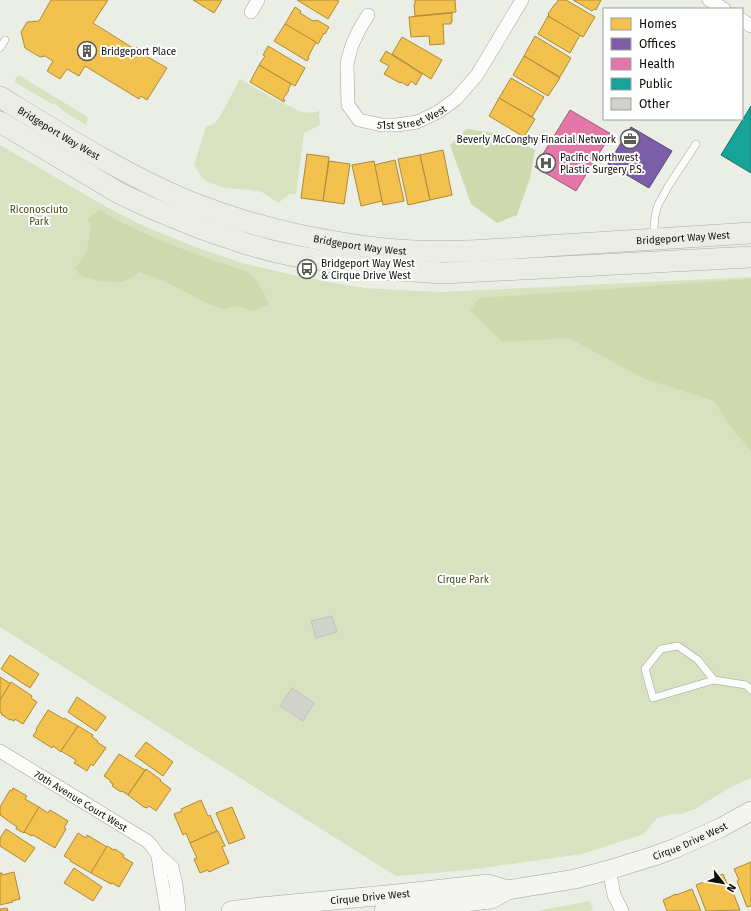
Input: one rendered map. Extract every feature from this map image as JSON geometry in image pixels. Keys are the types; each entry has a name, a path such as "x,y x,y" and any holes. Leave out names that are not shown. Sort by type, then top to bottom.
{"main road":[{"name":"Bridgeport Way West","path":"0,98 112,164 148,183 190,202 231,217 277,230 326,240 365,247 415,251 469,251 751,233"},
{"name":"Bridgeport Way West","path":"0,122 119,193 144,205 200,228 247,244 295,256 367,268 444,273 751,257"},
{"name":"Cirque Drive West","path":"231,911 261,907 410,900 488,884 508,890 575,879 609,870 676,848 720,828 751,811"},
{"name":"Cirque Drive West","path":"384,911 410,900"}],"street":[{"path":"251,12 258,0"},
{"name":"51st Street West","path":"368,15 352,45 347,63 348,104 358,120 382,125 397,125 417,122 424,119 438,112 456,99 477,75 522,0"},
{"path":"709,0 722,8"},
{"name":"70th Avenue Court West","path":"0,751 137,834 151,845 158,855 172,867 176,884 179,911"},
{"path":"158,855 167,911"},
{"path":"609,870 614,895 622,911"}],"lane":[{"path":"0,48 5,40"},
{"path":"654,239 654,222 658,205 696,144"},
{"path":"714,680 698,660 678,646 661,649 645,669 653,698 714,680 746,685 751,690"}],"green space":[{"path":"20,76 86,116 88,119 86,125 62,110 57,105 50,103 15,82 16,77"},
{"path":"240,79 299,111 320,111 320,125 304,133 296,194 290,194 278,203 262,192 225,188 208,182 202,178 194,165 206,127 214,124 219,118"},
{"path":"467,129 506,135 535,150 530,178 517,215 497,223 471,204 450,145"},
{"name":"Cirque Park","path":"0,145 110,209 144,226 193,246 242,263 330,282 366,288 442,292 751,277 751,778 729,788 695,809 681,814 672,814 657,818 644,834 582,854 468,870 396,876 0,627"},
{"path":"99,210 159,240 248,272 259,284 269,304 254,311 234,306 224,309 211,305 164,281 139,272 133,277 122,282 101,281 82,277 75,269 87,251 91,229 88,219"},
{"path":"751,279 751,451 730,426 714,401 645,379 569,338 503,342 470,310 479,298"},
{"path":"590,901 593,910 590,911 537,911"}],"building: Homes":[{"name":"Bridgeport Place","path":"51,0 108,0 93,23 136,50 137,47 147,53 146,56 167,68 147,100 141,96 139,99 85,66 79,76 67,69 60,79 47,71 53,61 45,56 40,57 25,48 21,32 27,22 39,21"},
{"path":"193,0 222,0 214,13"},
{"path":"297,0 337,0 339,1 328,19"},
{"path":"415,0 455,0 456,12 415,16"},
{"path":"558,0 566,0 595,17 583,37 548,16"},
{"path":"573,0 601,0 596,10 594,9 592,11"},
{"path":"295,7 301,11 300,13 313,21 317,20 329,27 318,44 285,24"},
{"path":"452,13 451,24 443,24 444,44 430,45 429,36 411,37 409,17"},
{"path":"548,16 580,35 570,53 538,34"},
{"path":"285,24 316,42 307,61 274,41"},
{"path":"535,36 571,58 560,77 524,56"},
{"path":"402,37 442,60 431,79 392,54"},
{"path":"268,46 305,68 295,86 259,65 265,56 263,55"},
{"path":"386,51 422,74 416,85 411,81 408,86 384,74 389,66 380,61"},
{"path":"524,56 560,78 548,96 513,75"},
{"path":"259,65 291,84 283,99 285,100 284,102 250,82"},
{"path":"511,78 544,97 532,117 499,98"},
{"path":"499,98 535,119 524,137 489,116"},
{"path":"443,150 452,195 430,200 420,155"},
{"path":"307,154 329,157 323,201 301,198"},
{"path":"420,155 430,200 408,205 398,159"},
{"path":"395,160 404,201 383,205 374,165"},
{"path":"329,161 350,164 344,204 323,201"},
{"path":"374,161 382,201 361,206 352,165"},
{"path":"10,655 39,674 30,688 1,669"},
{"path":"0,677 11,684 0,700"},
{"path":"11,682 32,696 31,698 37,702 23,724 15,719 14,721 10,720 0,712 0,700"},
{"path":"77,697 106,717 96,731 68,712"},
{"path":"48,710 78,726 61,752 53,746 52,748 33,736"},
{"path":"78,726 93,735 92,737 98,741 97,742 106,748 93,766 91,764 87,771 74,763 76,760 61,751"},
{"path":"146,742 173,762 163,776 135,756"},
{"path":"119,754 145,770 128,795 112,786 113,784 110,782 111,781 104,776"},
{"path":"146,769 171,789 156,811 149,806 147,808 144,807 128,795"},
{"path":"13,788 27,796 25,799 39,807 24,833 16,829 17,827 0,815 0,807 10,790 12,791"},
{"path":"201,800 217,831 190,843 186,833 183,835 174,814 182,811 181,809"},
{"path":"39,807 48,813 50,810 68,821 64,828 66,829 55,848 33,835 32,836 24,832"},
{"path":"232,807 245,838 229,844 216,813"},
{"path":"6,829 35,848 25,862 0,846 0,838"},
{"path":"217,831 225,846 222,847 229,863 209,872 208,870 200,873 194,859 197,858 190,843"},
{"path":"78,833 86,838 87,835 107,847 91,873 64,856"},
{"path":"107,846 114,850 115,849 124,855 123,857 133,863 119,887 91,873"},
{"path":"751,862 751,906 747,907 734,869"},
{"path":"74,868 102,887 93,901 64,883"},
{"path":"14,872 20,899 0,905 0,873 2,873 2,875"},
{"path":"723,874 728,886 730,885 740,910 706,911 696,885"},
{"path":"692,889 701,911 667,911 663,900"},
{"path":"7,908 8,911 0,911 0,909"}],"building: Offices":[{"path":"631,127 672,151 649,188 608,164"}],"building: Health":[{"path":"570,110 611,134 576,191 535,167"}],"building: Public":[{"path":"751,106 751,173 721,155"}],"building: Other":[{"path":"332,616 337,632 316,638 311,621"},
{"path":"292,688 314,703 303,721 280,706"}],"place":[{"name":"Bridgeport Place","path":"87,51"},
{"name":"Beverly McConghy Finacial Network","path":"630,139"},
{"name":"Pacific Northwest Plastic Surgery P.S.","path":"546,163"},
{"name":"Bridgeport Way West & Cirque Drive West","path":"307,269"}],"park label":[{"name":"Riconosciuto Park","path":"39,214"}]}
